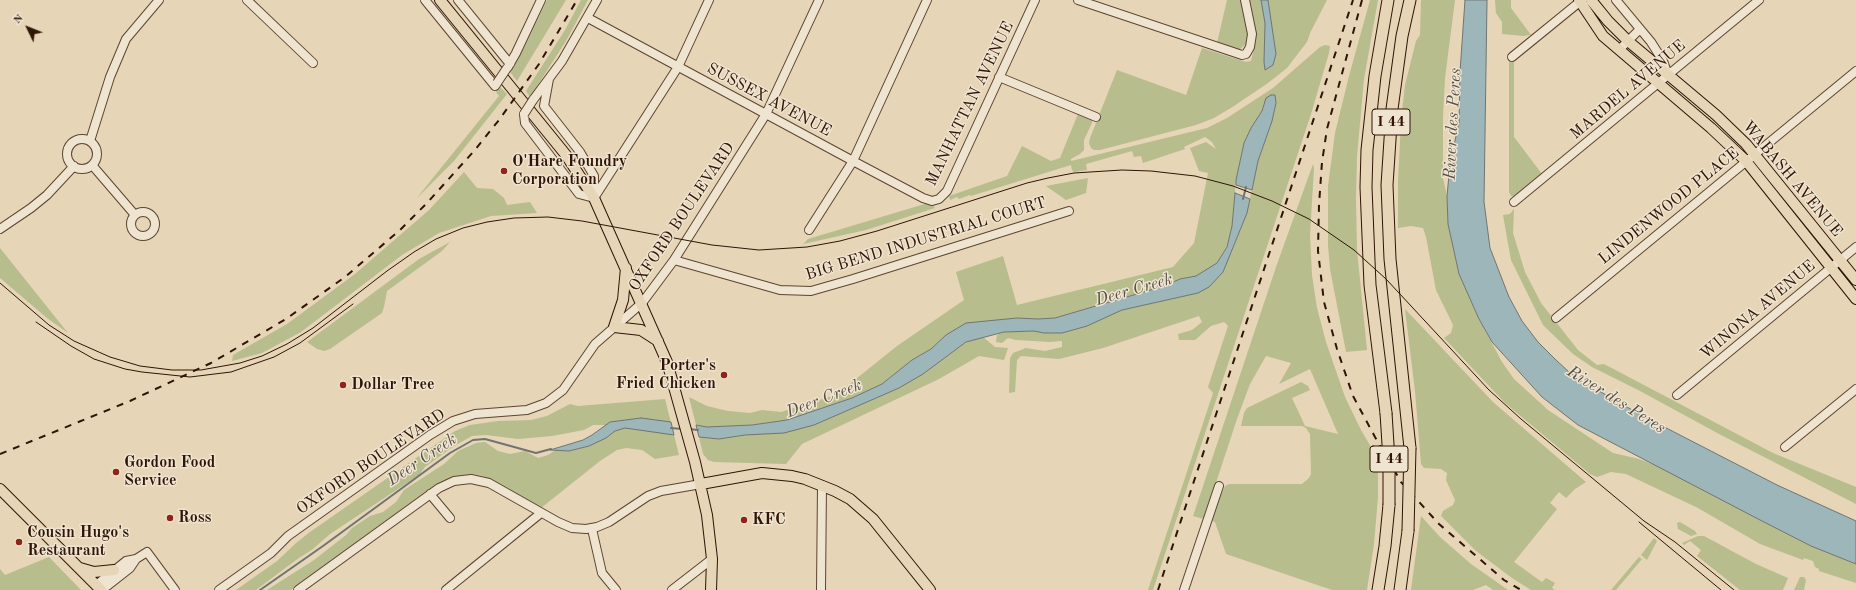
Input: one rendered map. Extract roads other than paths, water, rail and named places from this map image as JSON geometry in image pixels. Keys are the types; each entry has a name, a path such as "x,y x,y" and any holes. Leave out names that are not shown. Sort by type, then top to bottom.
{"highway":[{"name":"I 44","path":"1378,590 1385,546 1390,474 1386,413 1370,285 1367,197 1370,112 1388,0"},
{"name":"I 44","path":"1400,590 1408,531 1410,448 1388,235 1388,154 1392,109 1409,5"}],"main road":[{"path":"440,0 566,155 594,198 667,362 695,462 707,515 712,559 711,590"},
{"path":"1591,0 1608,21 1668,75"},
{"name":"WABASH AVENUE","path":"1580,1 1603,36 1618,50 1715,132 1750,158 1856,280"},
{"name":"WABASH AVENUE","path":"1668,75 1716,115 1746,144 1750,158 1831,268 1856,299"},
{"path":"626,268 624,300 614,327 635,328 649,334 658,341"},
{"path":"700,484 762,473 792,476 822,484 850,499 873,518 930,590"},
{"path":"0,489 100,588"},
{"path":"78,567 94,572 114,570"}],"street":[{"path":"90,141 110,78 126,39 159,0"},
{"path":"247,0 313,63"},
{"path":"425,0 496,84 509,66 542,0"},
{"path":"458,0 509,66"},
{"path":"594,198 579,194 525,123 524,114 544,83 549,79 588,18 597,0"},
{"path":"594,198 678,67 708,0"},
{"name":"OXFORD BOULEVARD","path":"219,590 271,553 293,532 432,434 453,421 475,414 527,410 546,403 563,390 595,344 642,303 674,260 766,114 819,0"},
{"path":"809,230 853,162 927,0"},
{"name":"MANHATTAN AVENUE","path":"940,199 947,191 1035,0"},
{"path":"1078,0 1238,54 1246,54 1251,42 1251,26 1246,0"},
{"name":"WABASH AVENUE","path":"1616,0 1651,42 1664,61 1668,75"},
{"name":"MARDEL AVENUE","path":"1514,202 1759,0"},
{"path":"1512,57 1580,1"},
{"name":"SUSSEX AVENUE","path":"588,18 922,198 932,201 940,199"},
{"path":"1618,50 1640,29"},
{"name":"LINDENWOOD PLACE","path":"1556,318 1856,71"},
{"path":"1000,77 1096,117"},
{"path":"544,106 549,79"},
{"path":"533,99 544,106 580,152 594,176 594,198"},
{"path":"79,139 90,141 95,146 97,153 96,160 92,165 82,169 74,166 68,158 68,151 71,145 79,139"},
{"path":"92,165 135,216"},
{"path":"0,229 47,194 74,166"},
{"name":"BIG BEND INDUSTRIAL COURT","path":"674,260 780,290 811,291 1069,211"},
{"name":"WINONA AVENUE","path":"1677,395 1856,247"},
{"path":"1785,447 1856,389"},
{"path":"298,590 430,494 454,481 478,479 496,486 541,513 572,528 592,529 608,522 648,496 661,491 700,484"},
{"path":"821,590 822,484"},
{"path":"1184,590 1219,486"},
{"path":"430,494 450,518"},
{"path":"446,590 541,513"},
{"path":"592,529 602,573 610,585 616,590"},
{"path":"100,588 130,568 136,559 147,552 175,590"},
{"path":"100,588 114,570 126,560 136,559"},
{"path":"672,590 712,559"}],"water":[{"path":"1261,0 1268,0 1276,54 1273,65 1265,70 1265,23"},
{"name":"River des Peres","path":"1465,0 1487,0 1484,202 1490,248 1509,297 1522,321 1538,342 1555,359 1570,373 1587,384 1641,415 1777,485 1856,521 1856,564 1811,546 1578,425 1542,397 1492,342 1479,319 1459,274 1448,224 1447,196 1450,164 1459,122 1460,72"},
{"path":"1271,95 1275,95 1276,103 1272,121 1258,161 1252,190 1236,185 1236,180 1244,143 1251,128 1262,111 1266,98"},
{"path":"1235,193 1250,199 1247,213 1223,272 1209,287 1198,293 1122,310 1087,326 1062,333 1044,333 1034,331 1004,332 966,342 923,374 899,388 814,425 784,433 745,435 719,439 699,437 696,425 707,427 752,425 787,420 852,398 882,384 912,360 931,349 946,335 966,323 1017,318 1055,318 1164,286 1180,279 1196,276 1217,263 1227,247 1232,226"},
{"path":"641,418 671,422 674,435 625,428 615,431 606,438 589,446 569,451 550,450 583,440 610,422"}],"waterway":[{"name":"Deer Creek","path":"1243,199 1246,187"},
{"name":"Deer Creek","path":"671,428 682,429"},
{"name":"Deer Creek","path":"689,429 698,430"},
{"name":"Deer Creek","path":"260,590 450,453 473,440 485,439 536,453 551,449"}],"tram line":[{"path":"0,283 49,325 74,341 110,357 140,366 172,370 201,370 240,363 262,356 287,344 313,328 414,252 436,239 463,228 487,222 514,218 548,217 582,221 712,245 759,250 807,247 840,241 877,231 1027,183 1074,173 1122,170 1151,171 1195,176 1233,186 1272,201 1309,219 1354,250 1386,279 1489,390 1521,419 1644,521 1675,542 1734,590"},
{"path":"36,322 71,346 94,359 125,369 190,377 231,372 274,357 300,343 353,304"},
{"path":"1639,522 1721,590"}],"railway":[{"path":"0,454 130,401 211,363 286,319 345,277 400,230 427,203 474,151 499,120 539,64 577,0"},
{"path":"1158,590 1353,0"},
{"path":"1362,0 1327,129 1322,162 1318,251 1324,302 1337,349 1353,396 1401,482 1439,524 1504,580 1521,590"}],"place":[{"name":"O'Hare Foundry Corporation","path":"504,171"},
{"name":"Porter's Fried Chicken","path":"724,375"},
{"name":"Dollar Tree","path":"343,385"},
{"name":"Gordon Food Service","path":"116,472"},
{"name":"Ross","path":"170,518"},
{"name":"KFC","path":"744,520"},
{"name":"Cousin Hugo's Restaurant","path":"19,542"}]}
